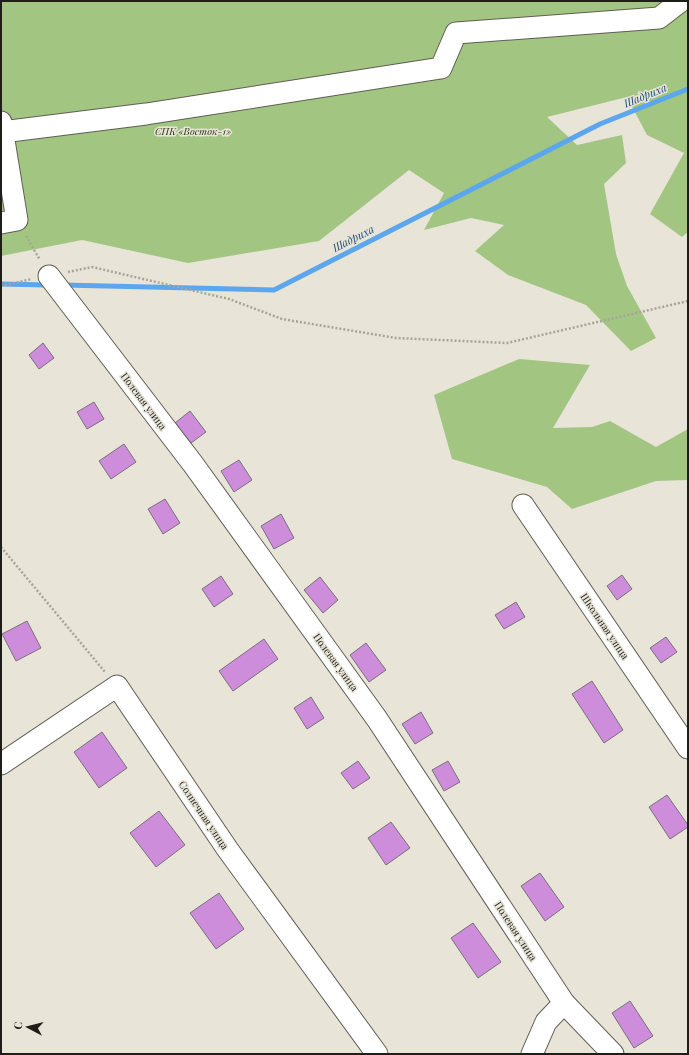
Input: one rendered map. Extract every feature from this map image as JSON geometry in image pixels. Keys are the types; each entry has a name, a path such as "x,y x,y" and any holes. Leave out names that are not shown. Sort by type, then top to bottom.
{"street":[{"path":"9,222 2,127 146,114 441,68 456,33 659,18 681,1"},
{"name":"Полевая улица","path":"49,276 193,464 377,719 564,1003 613,1054"},
{"name":"Школьная улица","path":"523,505 688,748"},
{"path":"1,764 117,686"},
{"name":"Солнечная улица","path":"117,686 228,850 377,1054"},
{"path":"532,1054 546,1022 564,1003"}],"path":[{"path":"9,222 49,276"},
{"path":"1,286 92,266 229,299 282,319 396,338 507,343 688,301"},
{"path":"1,547 117,686"}],"green space":[{"name":"СПК «Восток-1»","path":"1,1 688,1 688,232 682,237 650,214 684,153 647,135 627,97 547,117 577,145 622,135 626,163 604,184 616,254 627,286 656,338 631,351 586,305 508,275 475,251 504,225 471,218 424,230 444,193 409,170 319,241 188,263 82,240 1,256"},
{"path":"519,359 590,365 553,428 592,427 610,421 656,447 688,429 688,480 656,481 572,509 547,487 452,459 434,395"}],"building":[{"path":"43,343 54,358 39,369 29,355"},
{"path":"94,402 104,419 87,429 77,412"},
{"path":"190,411 206,432 191,443 175,423"},
{"path":"124,444 136,462 111,479 99,461"},
{"path":"239,460 252,480 234,492 221,471"},
{"path":"165,499 180,523 163,534 148,509"},
{"path":"281,514 294,538 274,549 261,526"},
{"path":"622,575 632,589 617,600 607,586"},
{"path":"221,576 233,594 214,607 202,589"},
{"path":"320,577 338,600 323,613 304,590"},
{"path":"516,602 525,617 504,629 495,615"},
{"path":"27,621 41,648 16,661 2,634"},
{"path":"666,637 677,652 661,663 650,648"},
{"path":"264,639 278,659 233,691 219,671"},
{"path":"366,643 386,670 369,682 350,655"},
{"path":"592,681 623,730 604,743 572,694"},
{"path":"311,697 324,718 307,729 294,708"},
{"path":"421,712 433,733 415,744 402,724"},
{"path":"102,732 127,768 99,788 74,752"},
{"path":"358,761 370,778 353,789 341,773"},
{"path":"448,761 460,782 444,791 432,770"},
{"path":"667,795 688,825 688,827 670,839 649,807"},
{"path":"159,811 185,845 156,867 130,833"},
{"path":"391,822 410,848 386,865 368,838"},
{"path":"540,873 564,907 545,921 521,886"},
{"path":"219,893 244,929 216,949 190,913"},
{"path":"473,923 501,962 478,978 451,938"},
{"path":"630,1001 653,1036 634,1048 612,1013"}],"waterway":[{"name":"Шадриха","path":"63,285 274,290 600,124 688,89"},
{"name":"Шадриха","path":"1,284 48,285"}]}
